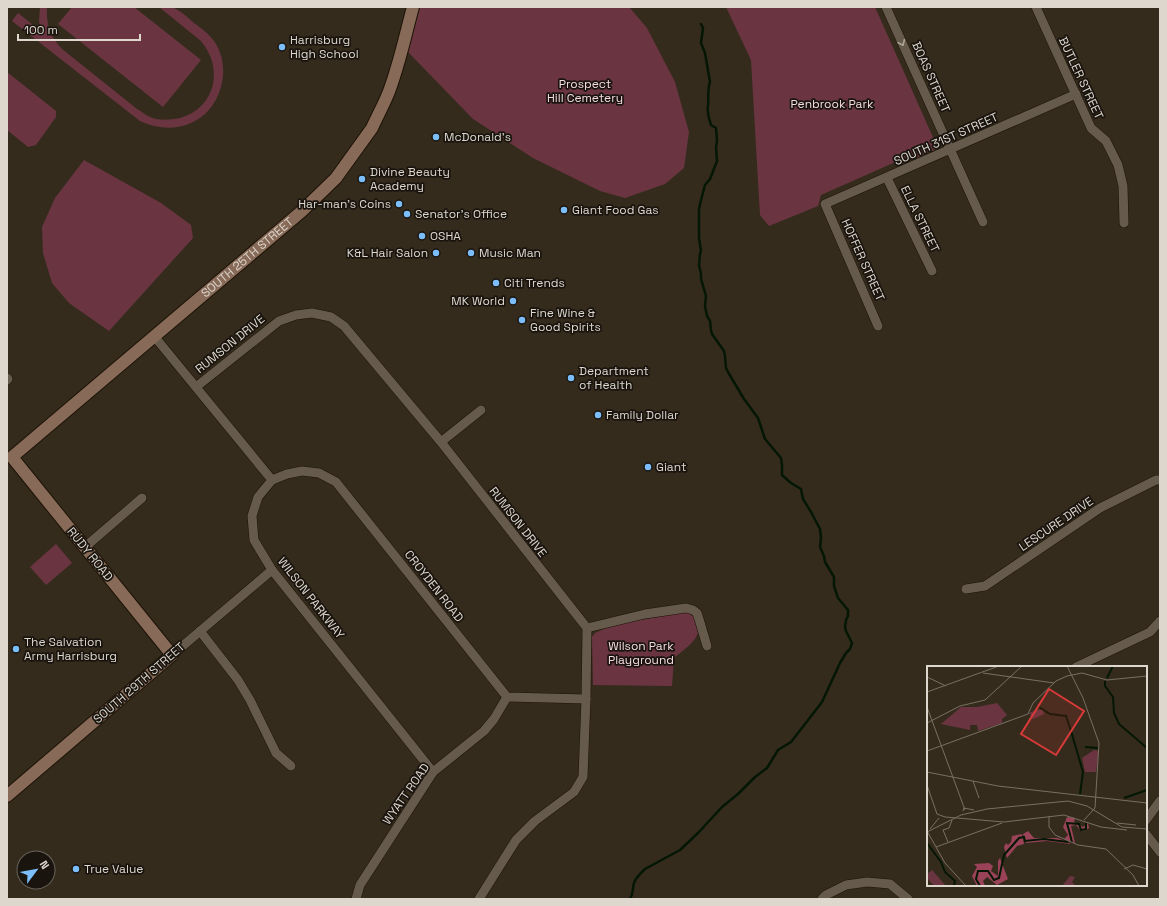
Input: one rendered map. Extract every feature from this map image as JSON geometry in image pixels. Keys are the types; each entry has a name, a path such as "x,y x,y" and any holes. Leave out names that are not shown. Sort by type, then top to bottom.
{"street":[{"name":"SOUTH 25TH STREET","path":"10,456 302,211 336,178 372,128 388,94 401,54 413,7"},
{"name":"BOAS STREET","path":"886,7 983,222"},
{"name":"BUTLER STREET","path":"1036,7 1091,128 1106,141 1118,165 1123,186 1124,223"},
{"name":"SOUTH 31ST STREET","path":"825,204 1076,94"},
{"name":"ELLA STREET","path":"887,178 932,271"},
{"name":"HOFFER STREET","path":"825,204 878,326"},
{"name":"RUMSON DRIVE","path":"196,387 279,321 312,313 331,317 344,326 441,442 587,628"},
{"path":"154,336 272,480"},
{"path":"441,442 481,410"},
{"name":"RUDY ROAD","path":"10,456 172,655"},
{"name":"CROYDEN ROAD","path":"272,480 287,474 302,472 319,473 336,482 507,697"},
{"name":"WILSON PARKWAY","path":"272,480 258,497 252,516 254,540 272,570 433,772"},
{"name":"LESCURE DRIVE","path":"966,589 985,586 1100,508 1156,480 1160,480"},
{"path":"85,547 142,498"},
{"name":"SOUTH 29TH STREET","path":"7,796 272,570"},
{"path":"479,899 516,840 534,821 574,792 583,777 587,628 645,614 686,608 697,613 707,646"},
{"path":"1078,666 1150,632 1160,621"},
{"path":"200,631 238,680 250,700 276,753 291,766"},
{"path":"507,697 586,699"},
{"name":"WYATT ROAD","path":"356,899 360,885 433,772 484,731 494,719 507,697"},
{"path":"1147,819 1160,801"},
{"path":"1147,835 1160,852"},
{"path":"822,899 826,895 846,885 867,882 890,884 908,899"}],"green space":[{"path":"40,7 47,7 48,25 54,39 62,49 137,109 150,117 165,120 180,118 192,113 202,106 209,96 213,86 214,75 212,63 208,52 201,41 159,7 171,7 177,9 205,31 214,41 220,53 223,67 220,91 213,104 205,114 194,122 168,128 154,126 140,121 12,21 18,13 43,33 39,22"},
{"path":"72,7 134,7 201,60 163,107 58,24"},
{"name":"Prospect Hill Cemetery","path":"420,7 629,7 647,28 675,82 689,132 684,168 665,184 625,198 600,191 533,158 473,119 408,52"},
{"name":"Penbrook Park","path":"726,7 875,7 936,144 936,149 914,159 909,156 821,195 818,206 769,226 760,215 751,60"},
{"path":"7,72 56,111 56,117 36,145 28,147 7,130"},
{"path":"84,160 161,203 191,225 193,238 109,331 69,303 52,283 43,253 42,227 55,198"},
{"path":"56,544 72,563 46,585 30,567"},
{"name":"Wilson Park Playground","path":"688,612 695,619 698,625 698,631 692,643 674,658 672,686 593,685 592,637 595,633 606,628 628,622"}],"waterway":[{"path":"630,899 633,885 637,877 645,869 680,850 722,807 767,768 778,750 791,742 822,702 840,663 850,649 852,643 845,627 848,610 838,598 834,586 834,577 825,562 820,547 820,529 803,499 801,489 782,475 781,458 765,439 758,418 744,399 728,372 726,368 724,351 712,334 710,321 707,316 705,306 706,296 699,265 701,251 699,238 699,210 705,185 710,179 717,161 717,141 716,128 711,125 708,110 710,82 705,53 701,43 703,28 701,24"}],"place":[{"name":"Harrisburg High School","path":"282,47"},
{"name":"McDonald's","path":"436,137"},
{"name":"Divine Beauty Academy","path":"362,179"},
{"name":"Har-man's Coins","path":"399,204"},
{"name":"Giant Food Gas","path":"564,210"},
{"name":"Senator's Office","path":"407,214"},
{"name":"OSHA","path":"422,236"},
{"name":"K&L Hair Salon","path":"436,253"},
{"name":"Music Man","path":"471,253"},
{"name":"Citi Trends","path":"496,283"},
{"name":"MK World","path":"513,301"},
{"name":"Fine Wine & Good Spirits","path":"522,320"},
{"name":"Department of Health","path":"571,378"},
{"name":"Family Dollar","path":"598,415"},
{"name":"Giant","path":"648,467"},
{"name":"The Salvation Army Harrisburg","path":"16,649"},
{"name":"True Value","path":"76,869"}]}
